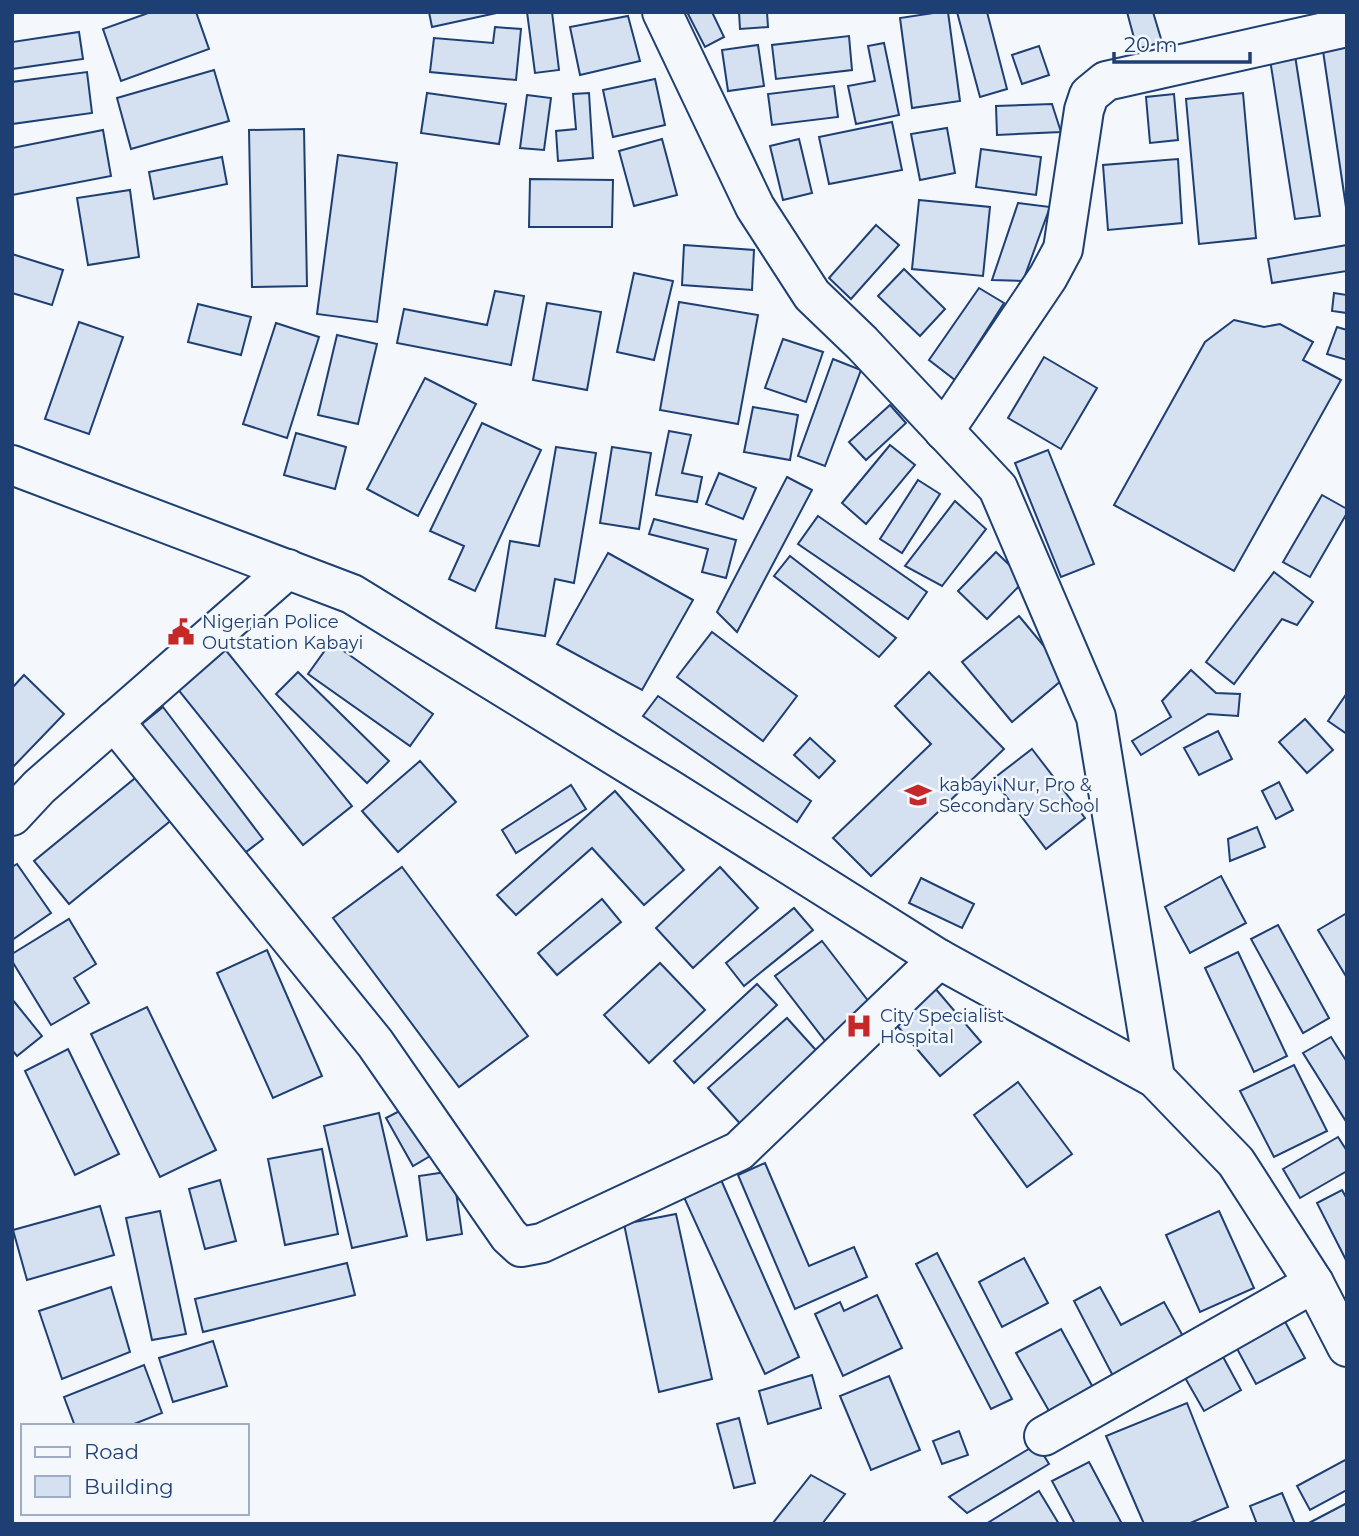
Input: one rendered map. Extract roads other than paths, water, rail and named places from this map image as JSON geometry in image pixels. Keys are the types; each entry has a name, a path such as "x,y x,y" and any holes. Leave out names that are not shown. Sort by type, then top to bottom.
{"street":[{"path":"662,12 755,208 812,295 862,343 998,488 1096,717 1155,1078"},
{"path":"944,431 1048,277 1063,249 1084,110 1089,95 1106,81 1347,27"},
{"path":"12,465 352,594 939,959 1155,1078 1236,1162 1314,1283 1347,1348"},
{"path":"12,816 39,787 288,569"},
{"path":"114,721 376,1043 509,1236 521,1247 542,1243 739,1151 939,959"},
{"path":"1044,1436 1314,1283"}],"place":[{"name":"Nigerian Police Outstation Kabayi","path":"181,632"},
{"name":"kabayi Nur, Pro & Secondary School","path":"918,795"},
{"name":"City Specialist Hospital","path":"859,1026"}]}
